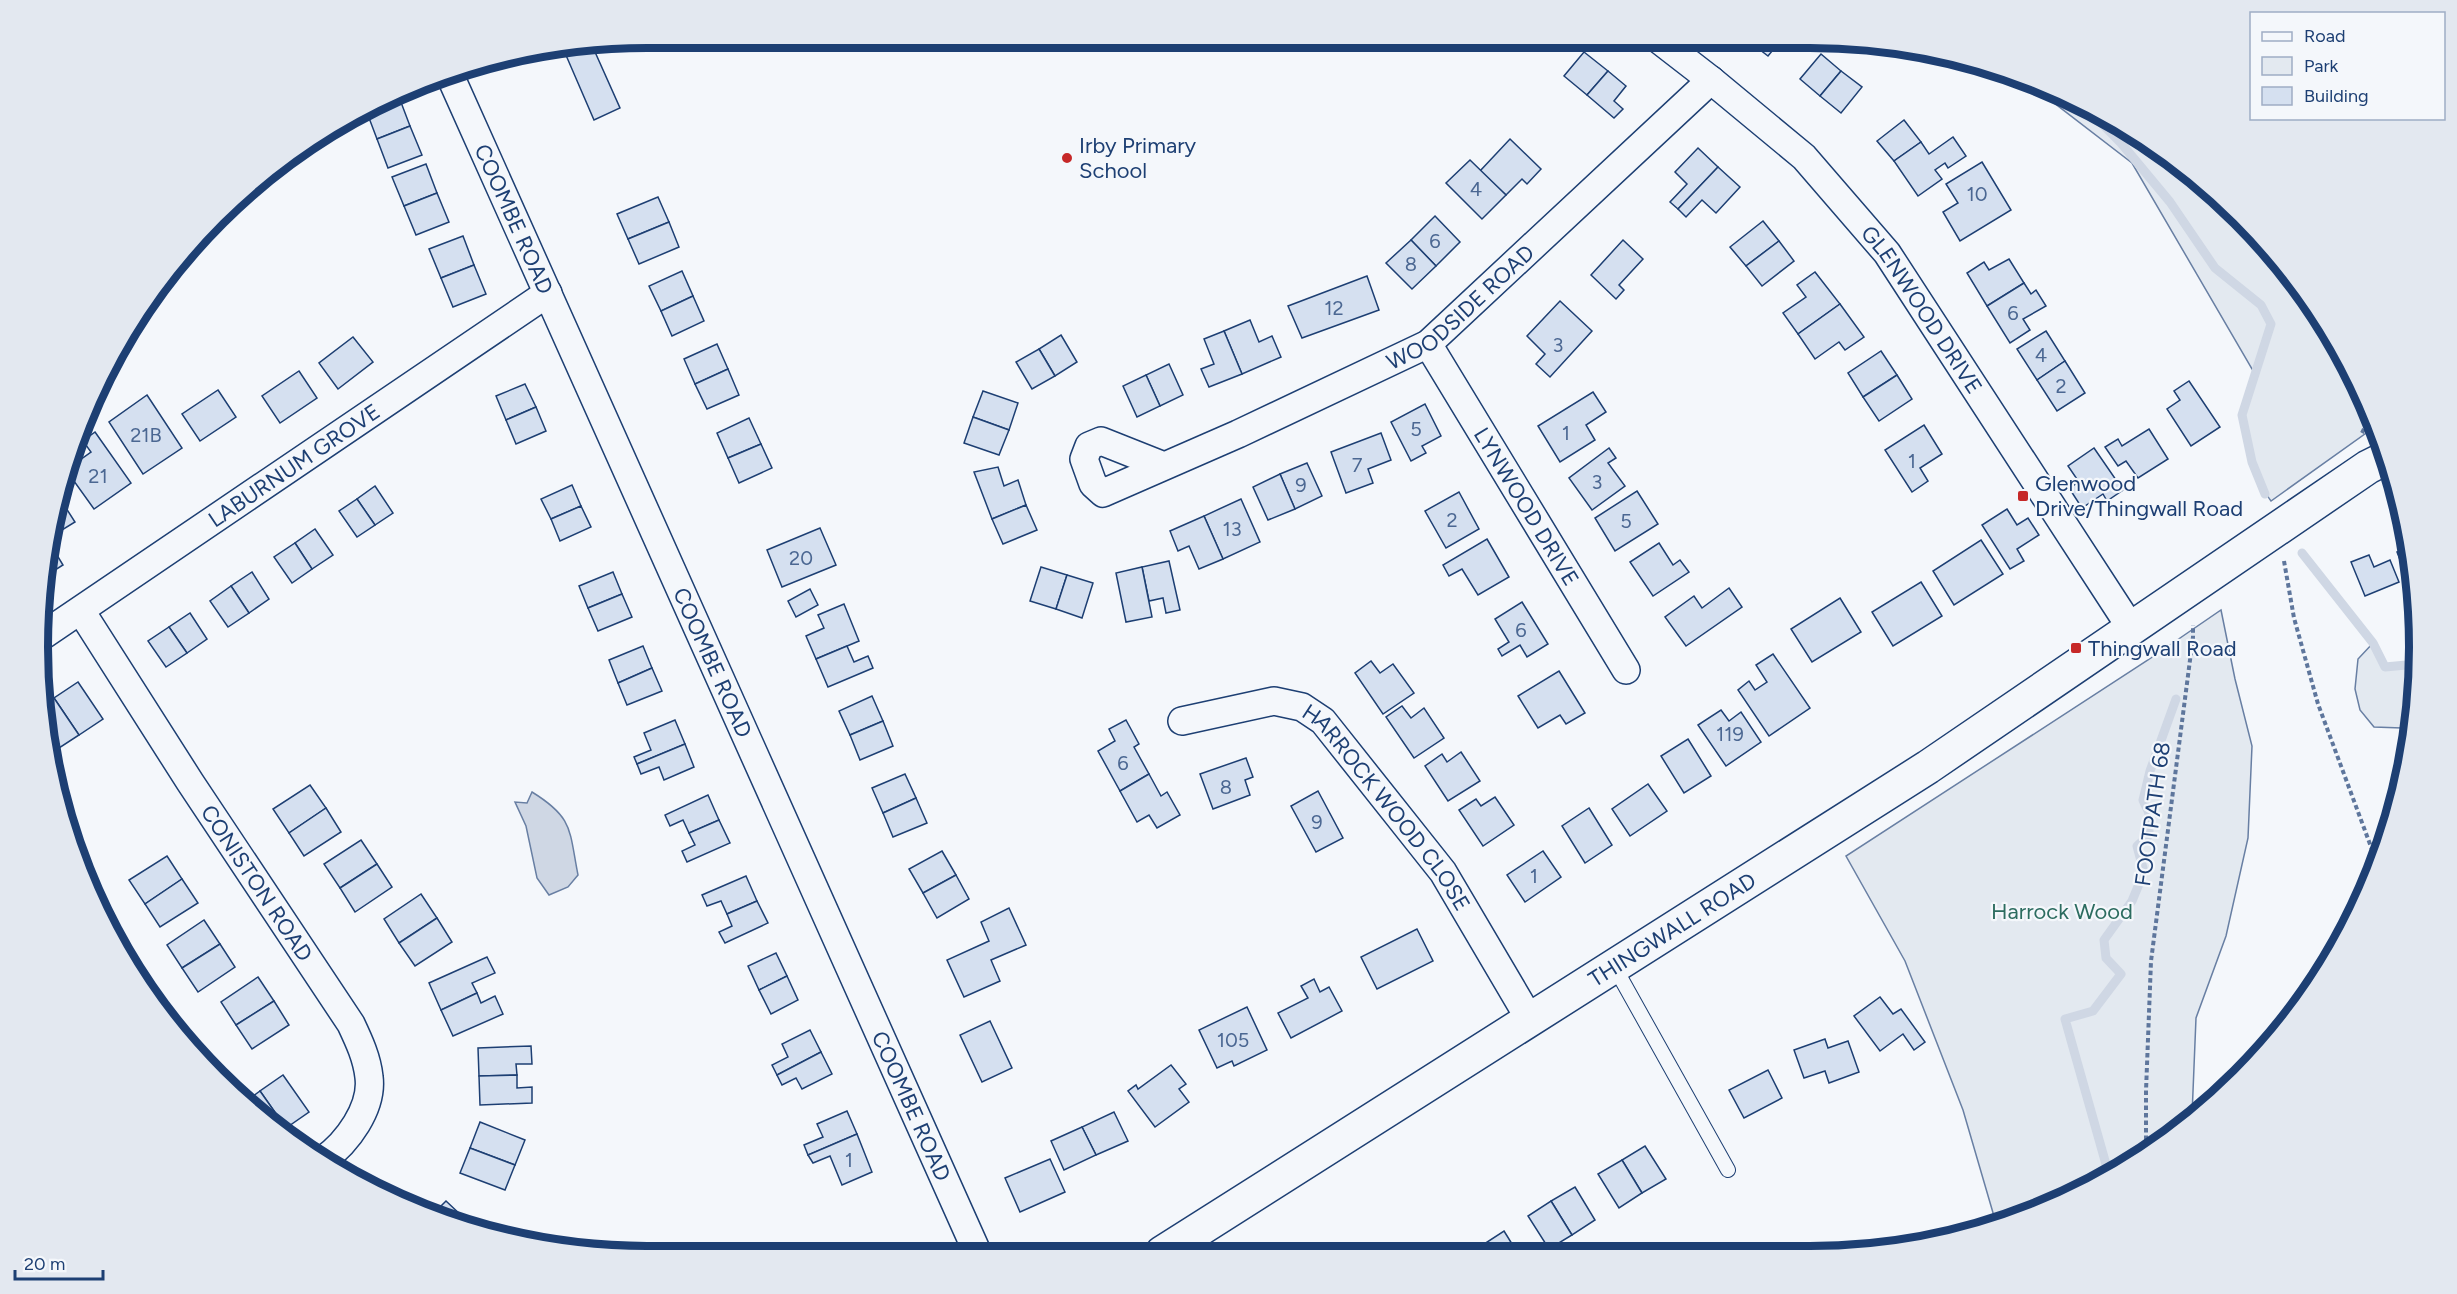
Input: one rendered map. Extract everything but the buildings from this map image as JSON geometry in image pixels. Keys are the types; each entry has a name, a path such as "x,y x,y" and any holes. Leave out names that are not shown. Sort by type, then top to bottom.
{"street":[{"name":"GLENWOOD DRIVE","path":"1670,48 1804,157 1887,253 2131,628"},
{"name":"WOODSIDE ROAD","path":"1164,466 1238,434 1428,344 1711,80"},
{"name":"COOMBE ROAD","path":"452,81 974,1246"},
{"name":"LABURNUM GROVE","path":"48,632 548,293"},
{"name":"LYNWOOD DRIVE","path":"1428,344 1626,670"},
{"name":"THINGWALL ROAD","path":"1174,1246 1529,1018 1928,767 2192,586 2379,461"},
{"name":"CONISTON ROAD","path":"81,611 190,782 339,1004 356,1033 364,1052 370,1079 366,1102 354,1126 338,1149 330,1155"},
{"name":"HARROCK WOOD CLOSE","path":"1181,721 1274,701 1302,707 1323,721 1443,872 1529,1018"}],"lane":[{"path":"1614,966 1728,1170"}],"path":[{"path":"2278,528 2294,618 2318,704 2373,851"},
{"name":"FOOTPATH 68","path":"2146,1143 2151,961 2193,637 2192,586"}],"green space":[{"path":"2047,98 2110,128 2143,149 2175,172 2234,223 2285,282 2308,314 2347,382 2363,418 2368,432 2271,501 2257,473 2243,424 2244,405 2255,374 2132,163"},
{"name":"Harrock Wood","path":"2221,610 2252,746 2248,838 2226,936 2196,1018 2192,1108 2143,1145 2110,1166 2039,1200 1994,1217 1963,1110 1905,961 1846,856"},
{"path":"2373,643 2385,666 2409,665 2402,728 2374,727 2360,710 2355,689 2358,659"}],"shaded area":[{"path":"532,792 546,801 563,818 571,836 578,875 568,887 549,895 537,878 526,826 515,802 527,803"}],"waterway":[{"path":"2103,124 2170,202 2215,268 2261,305 2271,324 2242,415 2252,462 2265,494"},
{"path":"2302,553 2373,643 2385,667 2409,665"},
{"path":"2107,1168 2065,1019 2093,1011 2121,974 2106,958 2104,940 2132,901 2144,872 2137,846 2149,835 2149,813 2143,800 2150,771 2176,699"}],"place":[{"name":"Irby Primary School","path":"1067,158"},
{"name":"Glenwood Drive/Thingwall Road","path":"2023,496"},
{"name":"Thingwall Road","path":"2076,648"}]}
